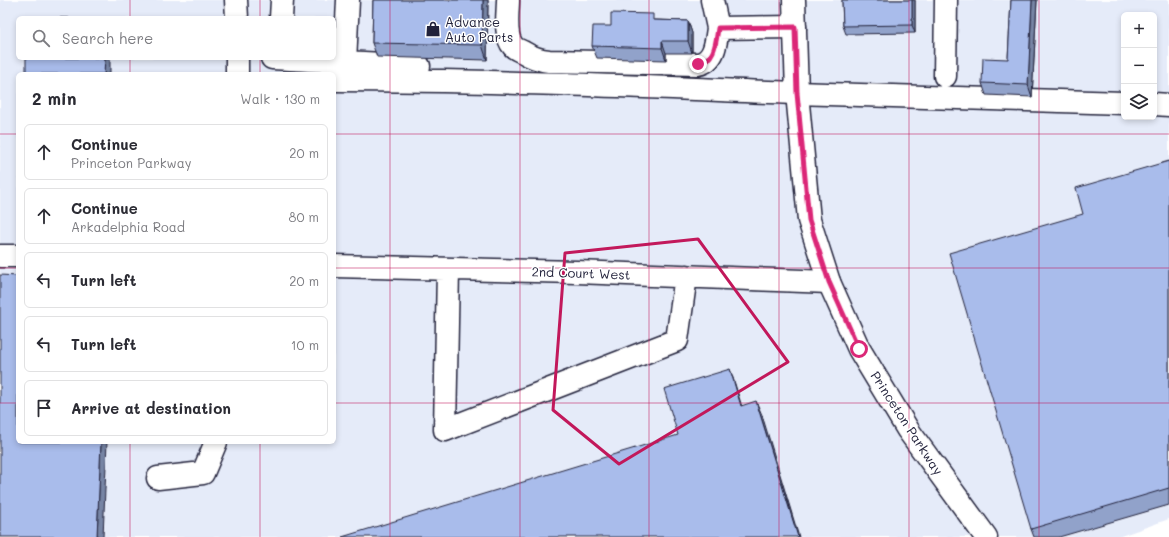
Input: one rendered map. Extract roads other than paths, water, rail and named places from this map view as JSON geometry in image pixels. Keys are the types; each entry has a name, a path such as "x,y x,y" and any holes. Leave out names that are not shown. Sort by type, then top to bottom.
{"main road":[{"path":"236,0 237,16"},
{"path":"282,0 282,16"},
{"path":"339,71 348,0"},
{"path":"508,0 507,32 509,40 516,48 528,55 549,61 698,64 703,63 710,57 715,47 718,28 712,0"},
{"name":"Princeton Parkway","path":"794,0 797,93 809,220 829,282 859,349 904,423 986,537"},
{"path":"945,76 946,0"},
{"path":"718,28 795,27"},
{"path":"237,60 237,72"},
{"path":"289,60 339,71 416,80 546,83 797,93 1121,103"},
{"path":"339,71 443,68"},
{"path":"1157,104 1169,105"},
{"path":"0,256 16,256"},
{"name":"2nd Court West","path":"336,266 686,276 829,282"},
{"path":"448,269 445,430 677,340 686,276"},
{"path":"158,478 203,473 215,444"}],"place":[{"name":"Advance Auto Parts","path":"433,29"}]}
